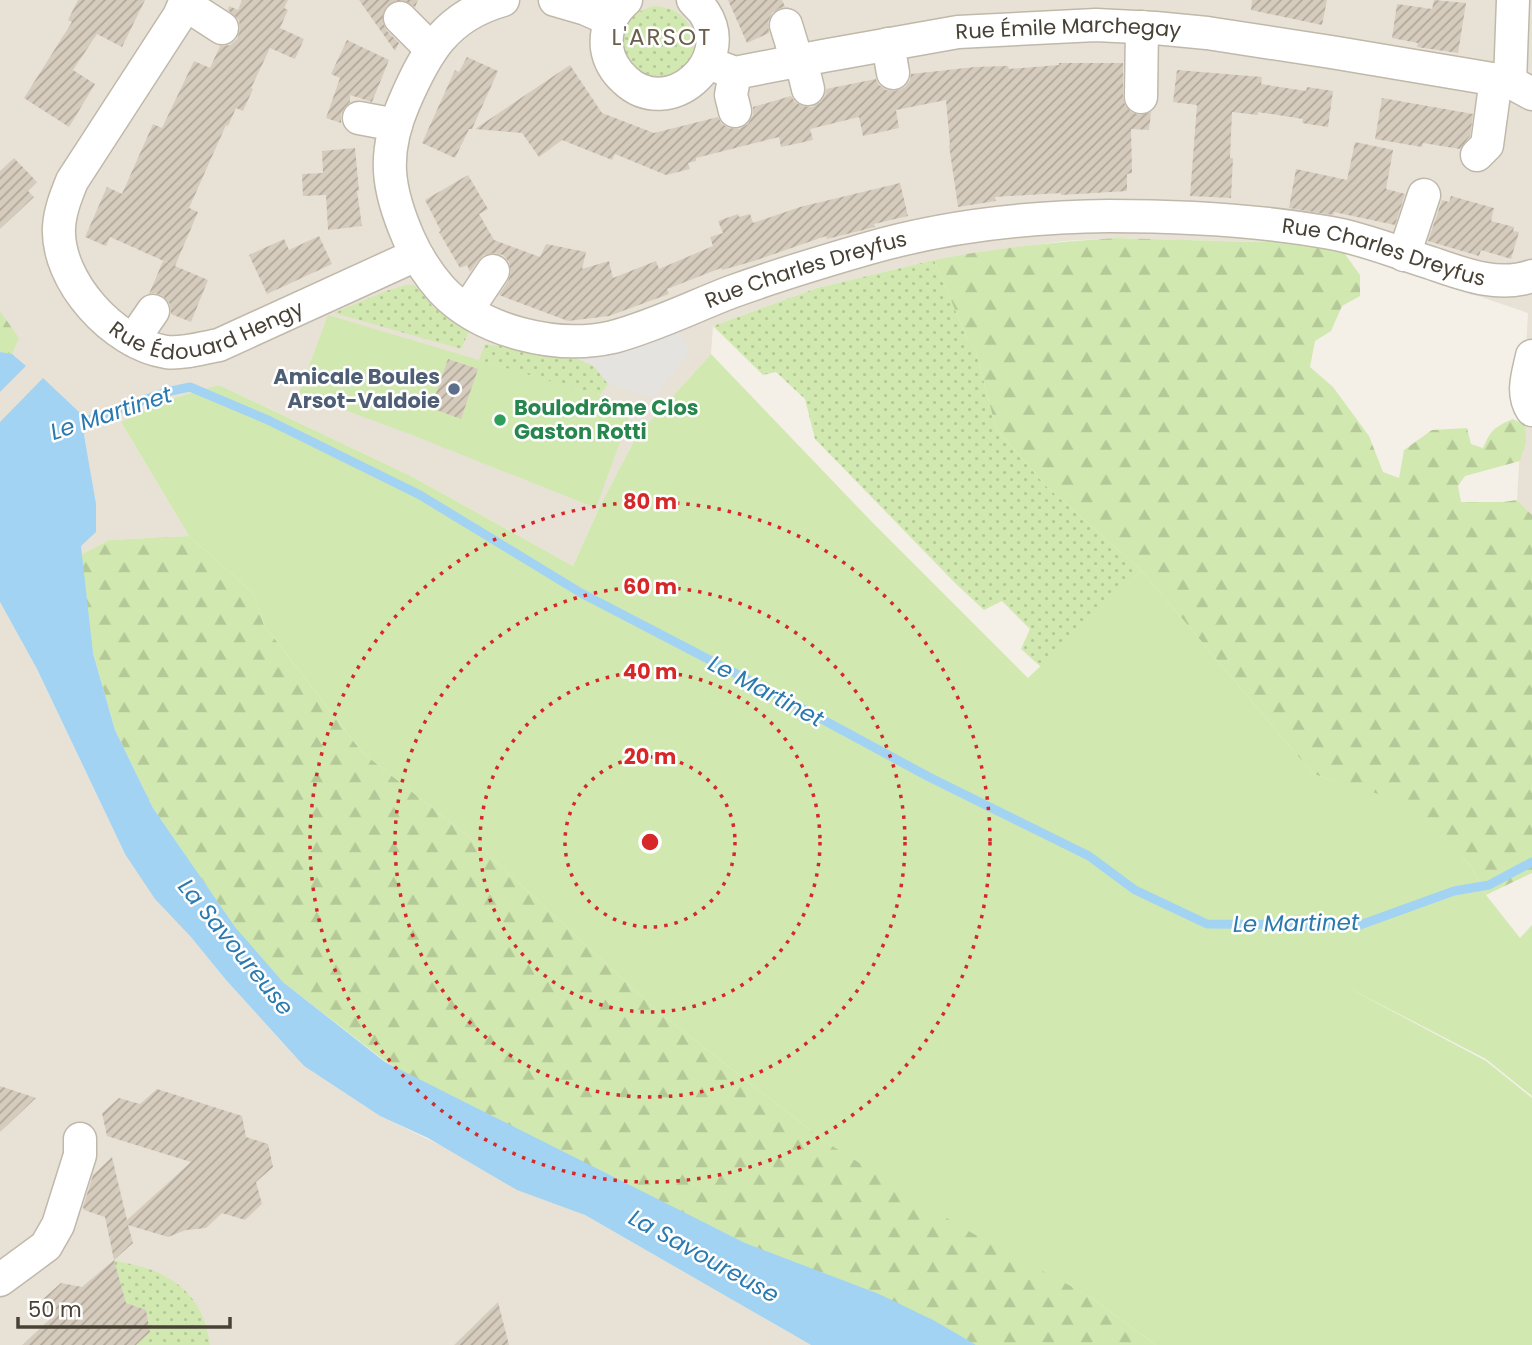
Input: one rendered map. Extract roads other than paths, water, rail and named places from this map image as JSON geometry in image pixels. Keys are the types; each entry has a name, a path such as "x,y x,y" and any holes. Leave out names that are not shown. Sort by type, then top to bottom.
{"street":[{"name":"Rue Charles Dreyfus","path":"503,0 470,13 448,29 419,68 396,125 390,157 391,190 416,255 442,290 467,310 501,328 534,338 591,341 635,330 733,292 871,247 977,225 1035,219 1116,216 1231,220 1335,234 1461,273 1499,281 1532,276"},
{"path":"555,0 586,9 619,10 606,37 608,55 616,72 630,85 646,92 664,93 682,89 697,78 722,68"},
{"path":"693,0 704,12 711,28 712,46 735,111"},
{"path":"1477,155 1487,145 1513,85 1513,0"},
{"path":"186,2 222,28"},
{"name":"Rue Édouard Hengy","path":"186,2 72,181 63,205 59,228 62,250 74,285 94,310 112,327 152,349 188,351 219,345 416,255"},
{"path":"400,18 432,49"},
{"path":"786,25 802,70"},
{"name":"Rue Émile Marchegay","path":"722,68 802,70 891,58 958,32 1096,25 1207,33 1254,28 1513,85"},
{"path":"1141,97 1142,27"},
{"path":"359,118 396,125"},
{"path":"1404,255 1424,195"},
{"path":"467,310 493,271"},
{"path":"133,340 153,311"},
{"path":"1532,356 1525,391 1532,410"},
{"path":"0,1280 46,1245 58,1225 80,1155 80,1139"}],"water":[{"path":"0,352 12,354 26,366 0,392"},
{"name":"La Savoureuse","path":"43,378 80,413 85,431 96,504 96,532 81,546 93,653 115,730 153,808 235,927 283,982 385,1062 745,1243 879,1294 935,1321 976,1345 811,1345 585,1215 517,1190 428,1138 380,1116 304,1066 155,899 125,854 37,669 0,602 0,422"}],"waterway":[{"name":"Le Martinet","path":"73,426 166,392 190,387 268,420 420,495 581,593 929,777 1089,856 1135,890 1207,924 1360,925 1454,891 1489,885 1532,862"}],"place":[{"name":"Amicale Boules Arsot-Valdoie","path":"454,389"},
{"name":"Boulodrôme Clos Gaston Rotti","path":"500,420"}],"district":[{"name":"L'ARSOT","path":"662,37"}]}
